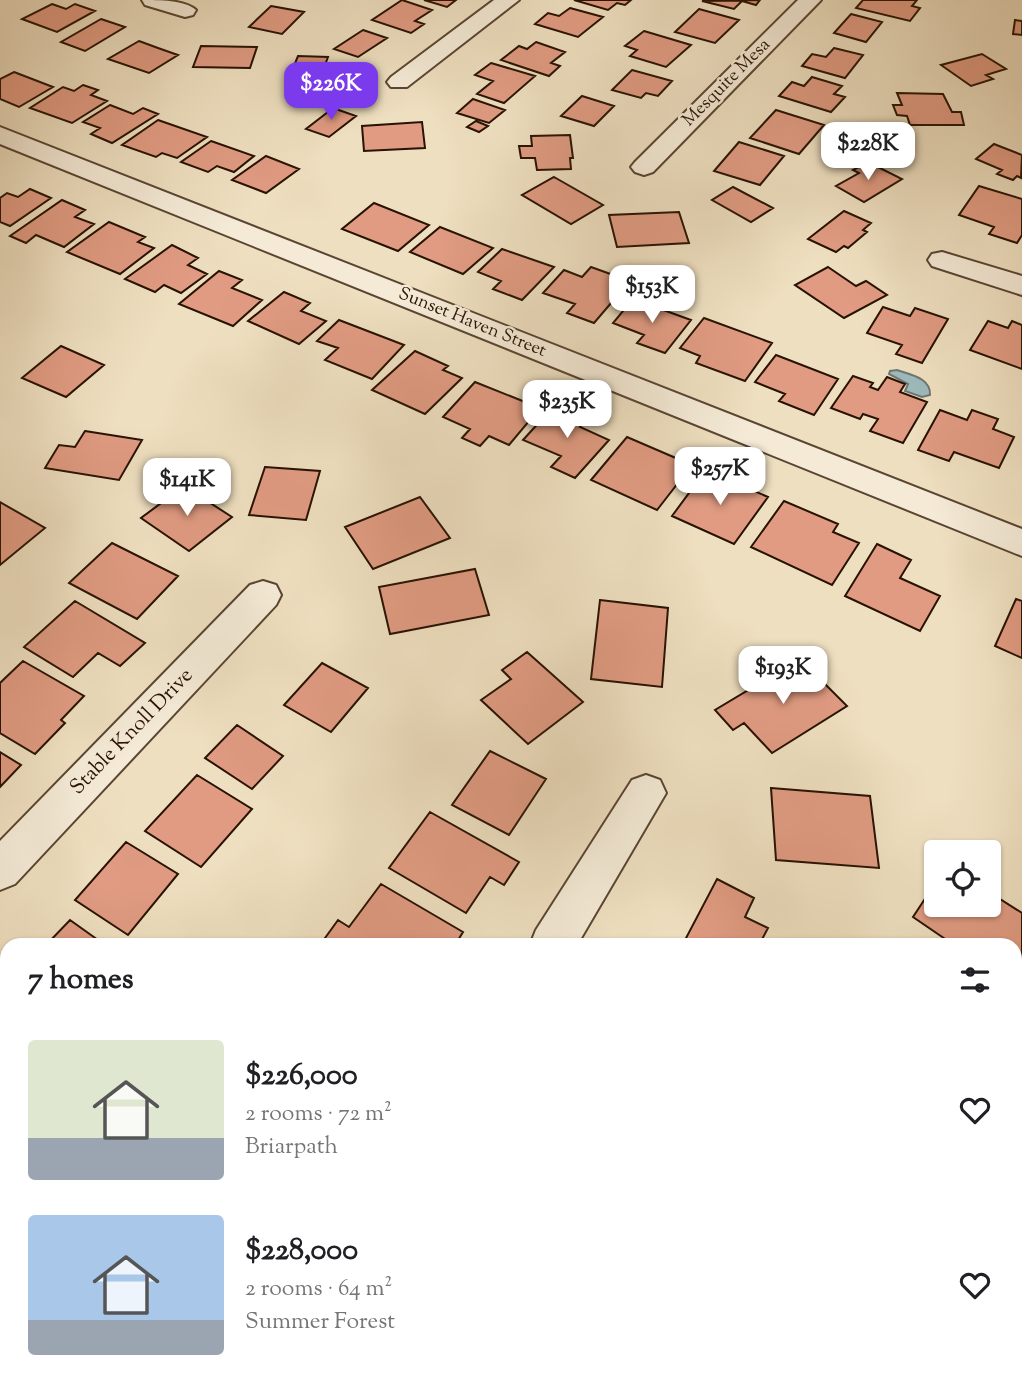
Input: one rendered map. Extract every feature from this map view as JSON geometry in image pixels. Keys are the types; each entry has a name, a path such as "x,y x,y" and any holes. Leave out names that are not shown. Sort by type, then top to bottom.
{"street":[{"path":"153,0 185,10"},
{"path":"399,82 508,0"},
{"name":"Mesquite Mesa","path":"644,167 810,0"},
{"name":"Sunset Haven Street","path":"0,135 1019,534"},
{"path":"942,260 1022,286"},
{"name":"Stable Knoll Drive","path":"0,870 263,594"},
{"path":"556,938 646,793"}],"water":[{"path":"897,370 924,381 930,395 922,397 905,391 908,384 889,374 890,371"}],"building":[{"path":"402,0 432,10 415,21 424,24 411,33 372,20"},
{"path":"424,0 456,0 447,7"},
{"path":"574,0 631,0 625,5 617,3 608,10"},
{"path":"760,0 756,5 742,1 734,9 702,1"},
{"path":"863,0 917,0 912,6 920,8 910,21 856,8"},
{"path":"52,4 66,9 75,4 95,11 57,32 22,19"},
{"path":"271,6 304,12 282,34 249,27"},
{"path":"570,8 603,17 578,37 535,24 548,13 559,16"},
{"path":"699,9 739,20 715,43 675,32"},
{"path":"851,14 882,22 866,42 834,33"},
{"path":"101,19 125,27 85,51 61,42"},
{"path":"1015,20 1022,21 1022,35 1013,34"},
{"path":"363,30 387,38 358,57 334,49"},
{"path":"644,31 691,45 666,67 630,56 637,50 625,46"},
{"path":"139,41 178,55 149,73 108,59"},
{"path":"536,42 565,52 551,63 560,66 549,76 501,60 519,46 527,49"},
{"path":"201,46 257,47 250,68 193,67"},
{"path":"834,48 863,55 845,78 802,66 812,54 826,57"},
{"path":"982,54 1006,69 986,75 993,79 971,86 941,65"},
{"path":"298,56 328,57 317,86 286,85"},
{"path":"491,63 535,76 504,103 477,94 493,81 475,75"},
{"path":"632,70 672,81 658,96 646,93 641,98 612,90"},
{"path":"14,72 53,87 19,107 0,99 0,79"},
{"path":"812,77 842,86 834,94 845,97 831,112 779,96 792,82 804,86"},
{"path":"83,85 98,90 91,95 107,101 72,123 30,108 63,87 74,91"},
{"path":"897,93 943,94 952,112 961,112 964,125 910,125 907,116 897,115 893,105 902,105"},
{"path":"582,96 614,106 594,126 561,116"},
{"path":"473,99 505,110 489,123 457,113"},
{"path":"110,105 133,114 143,108 158,114 112,143 91,134 100,128 83,122"},
{"path":"333,108 356,116 329,137 306,129"},
{"path":"776,110 824,125 799,154 750,138"},
{"path":"158,120 207,137 177,158 162,153 156,157 122,145"},
{"path":"476,121 488,126 479,132 467,127"},
{"path":"422,122 425,148 364,151 362,126"},
{"path":"570,135 573,158 570,158 571,169 537,170 535,158 521,158 519,146 532,146 531,136"},
{"path":"211,141 254,156 234,172 217,166 208,172 181,162"},
{"path":"739,142 784,156 760,185 714,171"},
{"path":"994,144 1022,155 1021,178 1017,176 1013,180 997,174 1002,170 976,159"},
{"path":"266,156 299,169 266,193 232,180"},
{"path":"868,162 902,179 864,202 836,186 859,173 853,170"},
{"path":"554,177 603,205 571,224 522,195"},
{"path":"979,186 1022,199 1022,235 1017,243 989,234 994,227 959,215"},
{"path":"733,187 773,208 751,222 712,200"},
{"path":"30,189 51,198 10,226 0,222 0,198 7,193 18,197"},
{"path":"62,200 85,210 75,217 94,224 64,247 36,235 26,243 10,236"},
{"path":"374,203 429,225 398,251 342,229"},
{"path":"844,211 871,223 863,230 867,232 848,248 844,246 836,252 808,239"},
{"path":"679,212 689,243 617,247 609,215"},
{"path":"109,222 145,237 138,242 154,248 120,274 67,252"},
{"path":"440,227 493,248 463,274 410,252"},
{"path":"172,245 198,258 188,265 207,274 181,293 164,285 155,292 125,279"},
{"path":"502,249 554,267 522,300 493,289 501,281 478,272"},
{"path":"591,267 630,281 594,323 567,313 575,304 543,293 564,270 582,277"},
{"path":"828,267 856,286 866,281 887,295 844,318 795,285"},
{"path":"219,271 242,280 232,288 262,300 233,326 179,304"},
{"path":"284,292 310,303 301,311 326,321 299,344 248,321"},
{"path":"633,299 691,320 665,353 637,343 644,335 613,323"},
{"path":"883,307 910,316 915,308 948,319 922,363 896,354 902,345 867,333"},
{"path":"704,318 772,343 745,381 696,363 700,356 680,348"},
{"path":"339,320 404,345 372,379 325,360 338,348 317,341"},
{"path":"988,321 1008,328 1012,321 1022,325 1022,369 970,350"},
{"path":"61,346 104,365 66,397 22,378"},
{"path":"415,351 448,366 443,370 462,378 425,414 372,390"},
{"path":"776,355 838,379 814,415 779,401 785,394 755,382"},
{"path":"853,376 873,383 870,387 878,390 887,377 905,384 900,392 927,402 903,443 870,431 878,419 863,414 860,419 831,408"},
{"path":"475,382 540,408 509,445 489,436 480,446 462,438 470,429 443,417"},
{"path":"555,405 587,419 580,427 609,440 575,478 551,467 561,456 523,440"},
{"path":"940,410 967,420 972,410 998,419 993,429 1014,437 999,468 954,452 949,461 918,450"},
{"path":"85,431 142,440 119,480 45,468 59,445 75,447"},
{"path":"627,437 692,465 657,510 591,480"},
{"path":"265,467 320,471 306,520 249,515"},
{"path":"706,470 768,497 734,544 672,516"},
{"path":"184,486 232,517 189,551 141,518"},
{"path":"420,497 450,538 373,569 345,527"},
{"path":"784,501 838,524 833,532 859,543 832,585 751,547"},
{"path":"0,502 45,528 0,565"},
{"path":"112,543 178,576 137,619 69,583"},
{"path":"877,544 911,560 900,578 940,596 920,631 845,596"},
{"path":"475,569 489,615 390,634 379,587"},
{"path":"1016,599 1022,601 1022,658 995,646"},
{"path":"600,600 668,608 662,687 591,679"},
{"path":"75,601 145,643 120,666 98,653 73,677 24,647"},
{"path":"527,652 583,702 528,744 481,700 511,679 502,670"},
{"path":"800,659 847,706 772,753 744,723 733,730 715,710"},
{"path":"23,661 84,696 61,720 65,723 35,754 0,733 0,683"},
{"path":"322,663 368,688 331,732 284,705"},
{"path":"237,725 283,756 252,789 205,758"},
{"path":"490,751 546,779 509,835 452,805"},
{"path":"0,752 21,765 0,787"},
{"path":"197,775 252,809 201,867 145,831"},
{"path":"771,788 870,796 879,868 776,860"},
{"path":"430,812 519,862 504,885 490,877 466,913 389,868"},
{"path":"126,842 178,874 128,935 75,900"},
{"path":"717,879 754,898 745,917 768,928 763,938 686,938"},
{"path":"381,884 463,932 459,938 325,938 338,920 349,927"},
{"path":"924,900 924,917 1001,917 1001,900 1022,913 1022,938 944,938 913,917"},
{"path":"70,920 95,938 53,938"}]}
